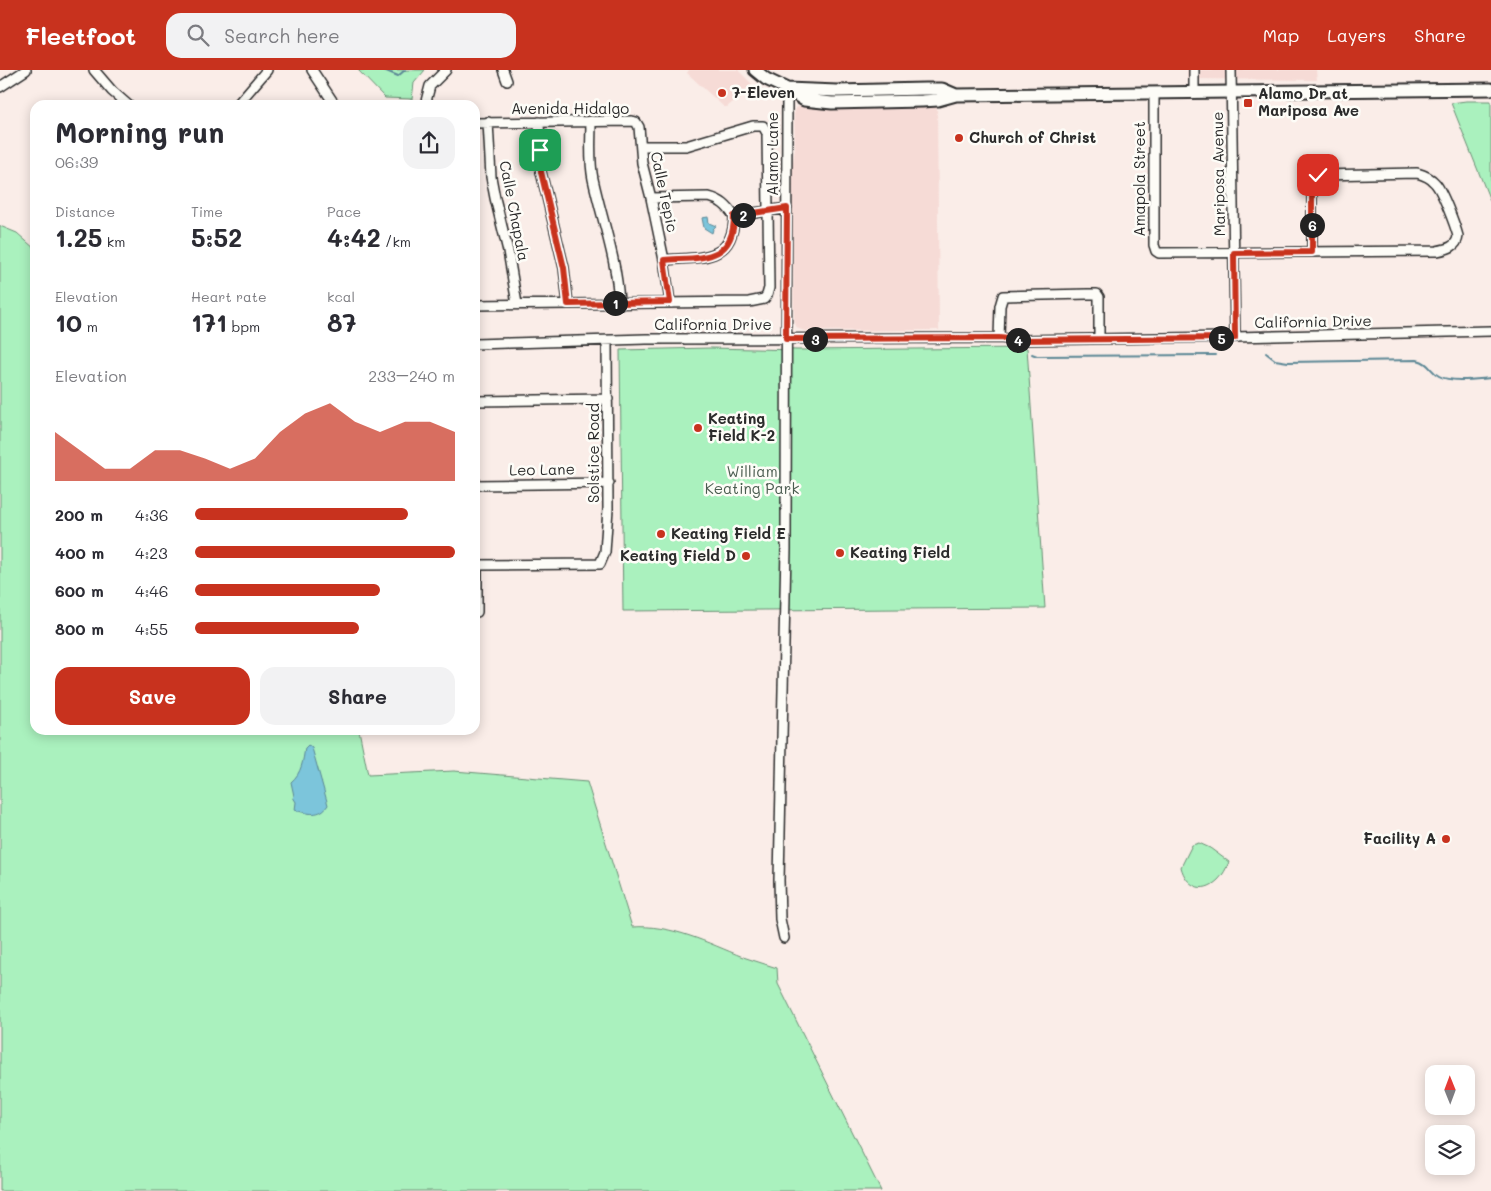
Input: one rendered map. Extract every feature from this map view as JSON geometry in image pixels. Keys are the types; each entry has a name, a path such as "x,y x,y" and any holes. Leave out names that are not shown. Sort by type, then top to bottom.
{"main road":[{"path":"754,70 766,79 804,100 832,103 938,100 956,95 1491,89"},
{"path":"786,89 941,89 956,95"},
{"path":"859,102 873,98 925,94 941,89"}],"street":[{"path":"0,87 26,70"},
{"path":"94,70 121,100"},
{"path":"242,100 267,70"},
{"path":"312,70 332,100"},
{"path":"426,100 430,86 446,70"},
{"path":"503,70 507,81"},
{"path":"1194,70 1194,92"},
{"name":"Mariposa Avenue","path":"1231,70 1235,338"},
{"name":"Alamo Lane","path":"784,938 780,919 779,880 786,549 786,89"},
{"name":"Amapola Street","path":"1154,93 1154,248 1161,254 1437,251 1454,245 1458,239 1440,190 1435,182 1427,176 1417,173 1318,175 1313,179 1312,183 1312,252"},
{"name":"Avenida Hidalgo","path":"480,122 632,120 639,127 641,146"},
{"path":"591,121 593,177 612,254 619,303"},
{"name":"Calle Chapala","path":"488,122 494,198 508,251 517,304"},
{"path":"540,122 541,172 564,268 568,304"},
{"path":"480,305 757,301 764,299 769,288 767,133 763,126 754,126 686,146 641,146"},
{"name":"Calle Tepic","path":"641,146 642,163 664,260 670,302"},
{"path":"651,198 709,197 718,199 726,205 734,216 733,234 724,248 716,254 707,257 664,260"},
{"path":"734,216 787,208"},
{"path":"999,338 1000,306 1003,296 1098,294 1099,339"},
{"name":"California Drive","path":"480,344 646,339 999,338 1019,340 1235,338 1491,331"},
{"name":"Solstice Road","path":"480,565 600,564 605,552 609,483 607,341"},
{"path":"480,401 608,400"},
{"name":"Leo Lane","path":"480,485 609,483"}],"shaded area":[{"path":"689,70 738,70 752,84 727,107 724,107 687,73"},
{"path":"1187,70 1316,70 1317,80 1187,79"},
{"path":"937,103 939,330 805,331 799,329 794,319 792,170 795,147 794,114 796,108 803,105"}],"green space":[{"path":"358,70 425,70 414,83 412,99 385,98"},
{"path":"1491,101 1491,203 1451,103"},
{"path":"0,226 17,233 30,245 30,735 360,735 368,775 454,771 587,782 632,927 661,928 675,931 777,968 778,984 881,1191 0,1191"},
{"name":"William Keating Park","path":"711,348 798,350 1027,348 1045,608 623,611 620,350"},
{"path":"1199,843 1210,848 1229,862 1220,878 1212,885 1206,887 1195,886 1191,883 1183,874 1181,867 1192,845"}],"water":[{"path":"708,217 709,223 716,226 712,233 704,228 702,218"},
{"path":"308,745 312,748 328,805 325,809 313,814 295,810 296,802 293,797 291,782 300,770 305,748"}],"waterway":[{"path":"384,70 398,76 405,70"},
{"path":"1266,353 1275,360 1288,362 1417,360 1425,363 1436,374 1444,378 1465,380 1491,378"},
{"path":"1032,354 1037,356 1215,355"}],"place":[{"name":"7-Eleven","path":"722,93"},
{"name":"Alamo Dr at Mariposa Ave","path":"1248,103"},
{"name":"Church of Christ","path":"959,138"},
{"name":"Keating Field K-2","path":"698,428"},
{"name":"Keating Field E","path":"661,534"},
{"name":"Keating Field","path":"840,553"},
{"name":"Keating Field D","path":"746,556"},
{"name":"Facility A","path":"1446,839"}],"route":[{"path":"540,150 541,172 564,268 568,304 670,302 664,260 707,257 716,254 724,248 733,234 734,216 787,208 786,339 999,338 1019,340 1235,338 1234,253 1312,252 1312,183 1313,179 1318,175"}]}
